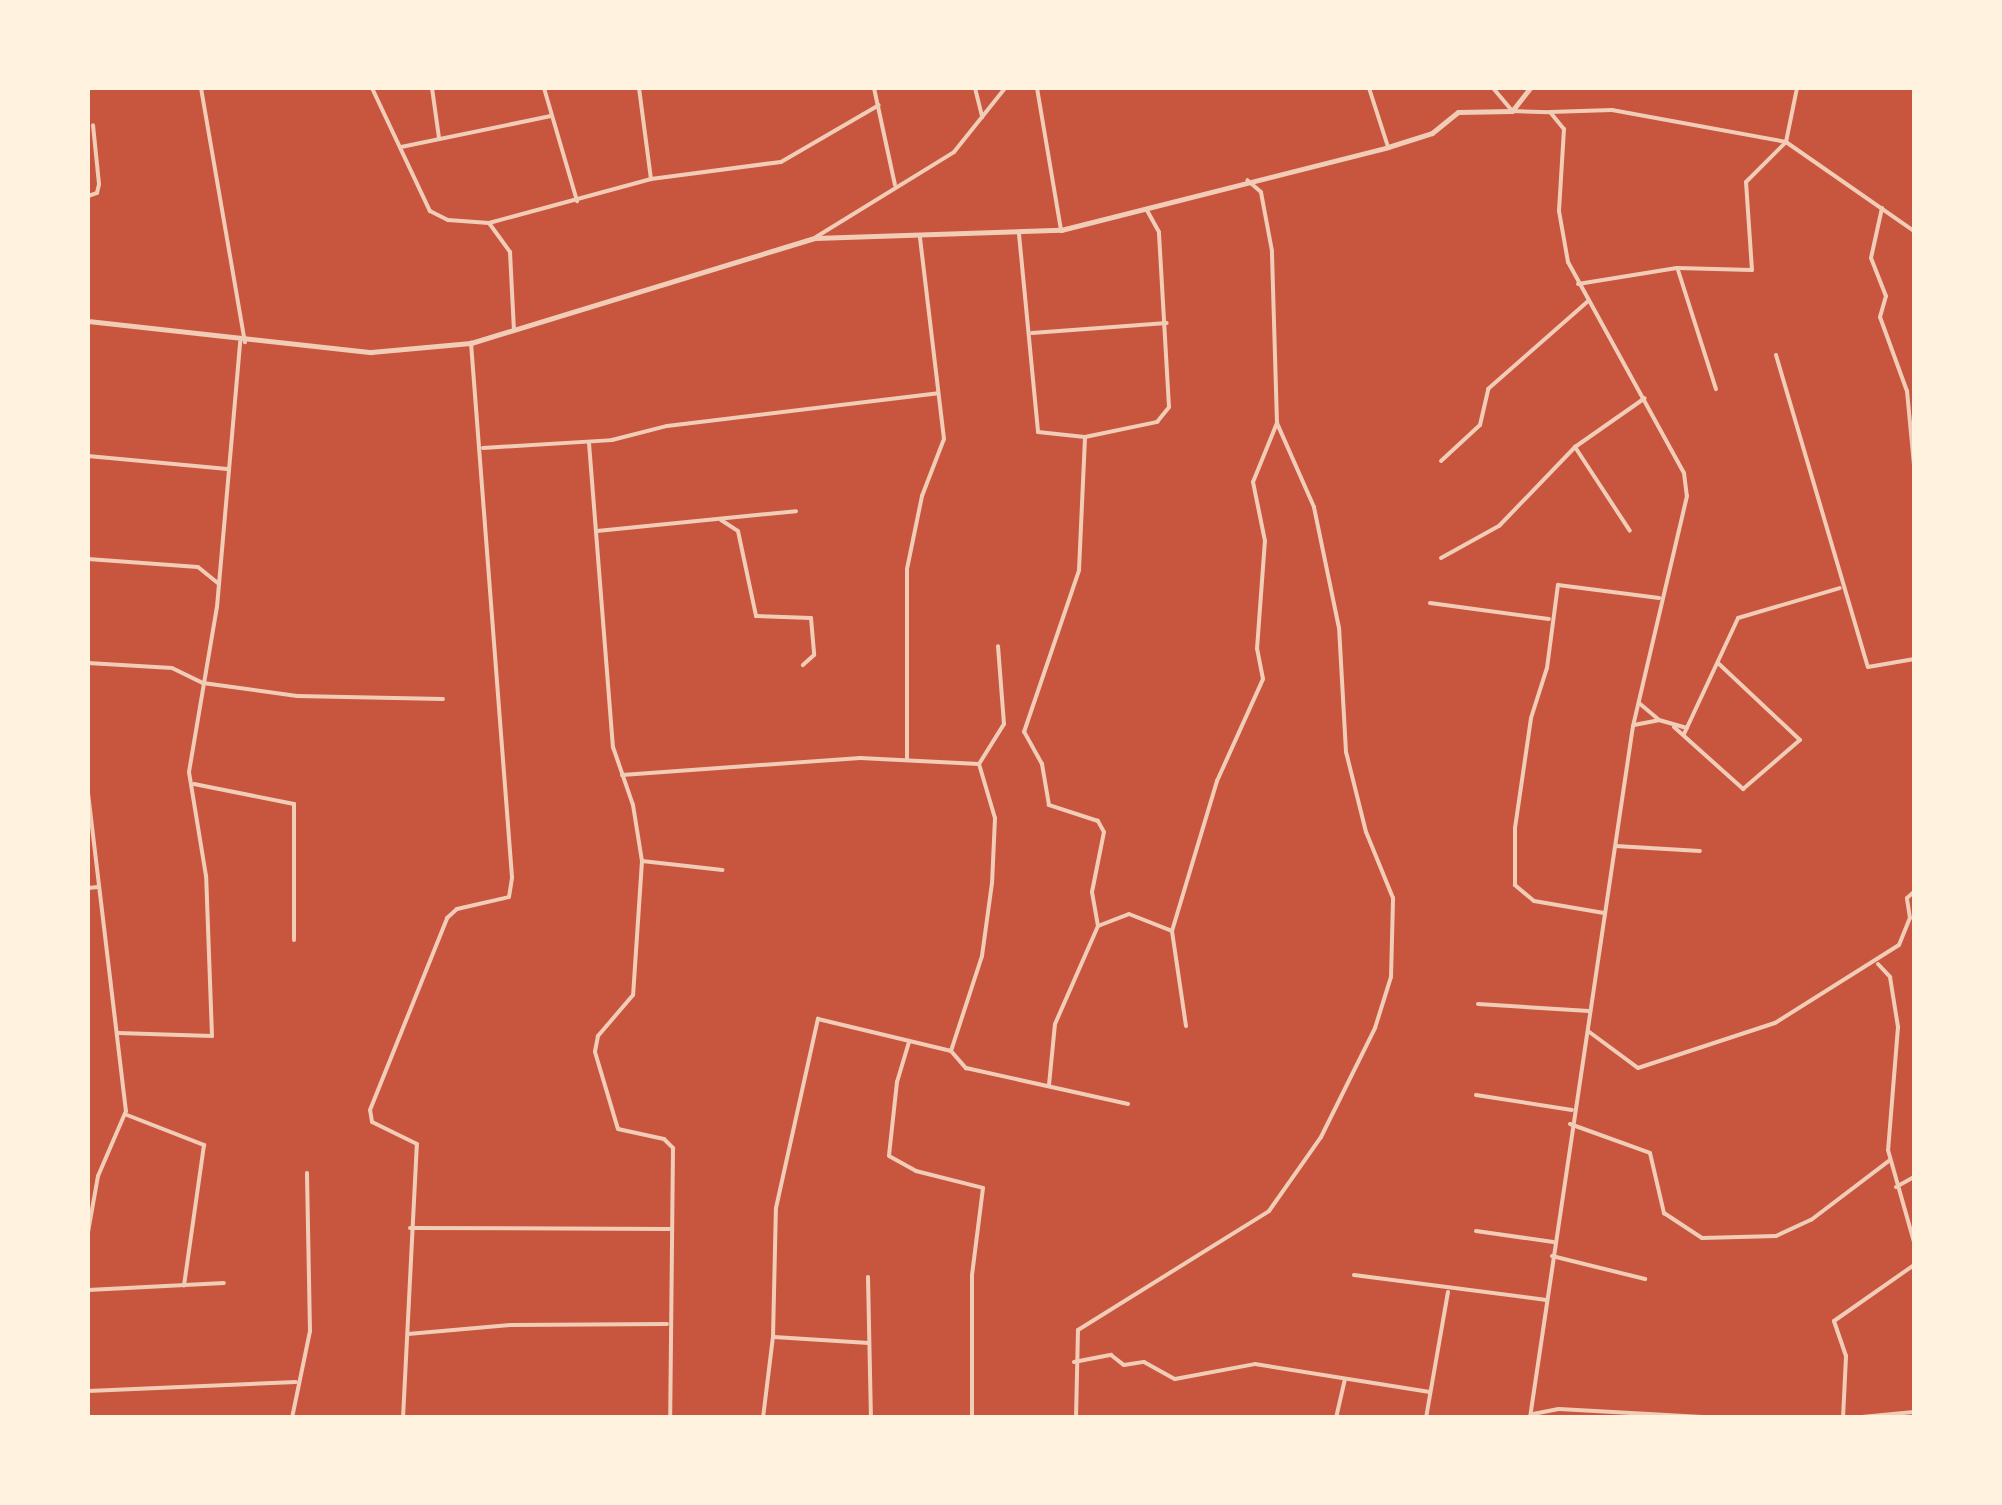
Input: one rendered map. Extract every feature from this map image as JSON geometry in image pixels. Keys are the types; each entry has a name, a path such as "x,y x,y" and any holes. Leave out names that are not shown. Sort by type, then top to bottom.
{"street":[{"path":"118,1034 212,1036 206,876 189,772 219,584 226,469 243,342 201,88"},
{"path":"372,88 438,218 489,223 650,179 781,162 879,105"},
{"path":"432,88 439,138"},
{"path":"544,88 577,201"},
{"path":"639,88 650,179"},
{"path":"874,88 880,136 895,186"},
{"path":"975,88 983,119"},
{"path":"88,321 243,342 371,352 471,344 815,238 954,152 1005,88"},
{"path":"1037,88 1061,230"},
{"path":"1369,88 1388,147"},
{"path":"1493,88 1512,112"},
{"path":"1512,112 1530,88"},
{"path":"1578,284 1677,268 1752,270 1746,182 1786,142 1797,88"},
{"path":"815,238 1061,230 1388,147 1432,133 1458,112 1612,110 1786,142 1914,231"},
{"path":"1550,112 1564,129 1560,211 1578,284 1684,473 1687,496 1633,726 1588,1031 1572,1110 1530,1416 1560,1409 1721,1418"},
{"path":"401,147 551,116"},
{"path":"88,196 97,193 99,184 94,125"},
{"path":"1186,1026 1172,932 1217,782 1262,679 1257,649 1266,540 1253,482 1277,423 1272,251 1261,192 1247,180"},
{"path":"1882,207 1871,258 1886,296 1880,317 1907,391 1914,464"},
{"path":"1018,234 1032,332 1038,432 1085,437 1165,417 1167,324 1159,232 1146,209"},
{"path":"489,223 510,252 514,330"},
{"path":"907,760 907,569 922,496 942,458 920,237"},
{"path":"1677,268 1716,389"},
{"path":"1440,461 1480,425 1488,389 1588,301"},
{"path":"1032,332 1167,324"},
{"path":"403,1418 417,1144 372,1122 370,1110 446,918 458,908 502,901 511,889 483,448 471,344"},
{"path":"1776,355 1840,588 1868,668 1914,660"},
{"path":"1907,391 1914,390"},
{"path":"483,448 589,443 668,426 938,393"},
{"path":"1441,558 1499,526 1576,447 1645,398"},
{"path":"1076,1418 1074,1362 1086,1320 1260,1219 1290,1187 1374,1028 1391,977 1396,914 1346,752 1339,628 1328,574 1303,474 1277,423"},
{"path":"1049,1085 1055,1024 1098,926 1092,892 1104,827 1049,804 1042,764 1024,732 1079,570 1085,437"},
{"path":"589,443 613,747 642,861 635,986 598,1036 595,1052 618,1129 672,1144 667,1324 670,1418"},
{"path":"1576,447 1630,530"},
{"path":"88,456 226,469"},
{"path":"597,531 796,512"},
{"path":"721,520 738,531 756,616 811,618 814,655 804,666"},
{"path":"88,559 198,567 219,584"},
{"path":"1604,912 1534,901 1522,896 1513,875 1550,620 1558,585 1568,583 1660,598"},
{"path":"1686,731 1738,618 1840,588"},
{"path":"1430,603 1550,620"},
{"path":"951,1051 982,956 992,882 996,818 979,764 1004,724 998,646"},
{"path":"88,662 172,668 203,683 298,696 443,698"},
{"path":"1638,702 1659,720 1686,731 1744,789 1800,740 1719,664"},
{"path":"1633,726 1659,720"},
{"path":"622,775 907,760 979,764"},
{"path":"194,784 294,804 294,940"},
{"path":"88,793 126,1114 98,1176 88,1232"},
{"path":"1616,846 1700,851"},
{"path":"642,861 722,870"},
{"path":"88,888 98,887"},
{"path":"1588,1031 1633,1066 1644,1068 1775,1023 1878,964 1904,938 1908,898 1914,892"},
{"path":"1098,926 1130,914 1172,932"},
{"path":"1878,964 1890,977 1898,1026 1890,1160 1914,1242"},
{"path":"1478,1004 1589,1011"},
{"path":"763,1418 773,1337 776,1208 813,1024 822,1016 951,1051 966,1068 1128,1104"},
{"path":"910,1042 899,1072 888,1156 916,1171 983,1186 972,1275 972,1418"},
{"path":"1476,1095 1572,1110"},
{"path":"126,1114 204,1145 184,1286"},
{"path":"1570,1124 1650,1153 1661,1208 1680,1229 1702,1238 1776,1236 1811,1220 1890,1160"},
{"path":"292,1418 296,1382 310,1331 307,1173"},
{"path":"1896,1187 1914,1177"},
{"path":"410,1228 672,1230"},
{"path":"1476,1231 1553,1242"},
{"path":"1552,1256 1644,1279"},
{"path":"1843,1418 1846,1356 1834,1322 1914,1265"},
{"path":"1354,1275 1448,1292 1546,1300"},
{"path":"868,1277 871,1418"},
{"path":"88,1290 224,1282"},
{"path":"1426,1418 1448,1292"},
{"path":"408,1334 512,1325 667,1324"},
{"path":"773,1337 870,1343"},
{"path":"1074,1362 1112,1354 1124,1364 1144,1362 1175,1378 1256,1364 1430,1392"},
{"path":"1336,1418 1346,1379"},
{"path":"88,1391 296,1382"},
{"path":"1851,1418 1914,1412"},
{"path":"1733,1418 1797,1418"}]}
